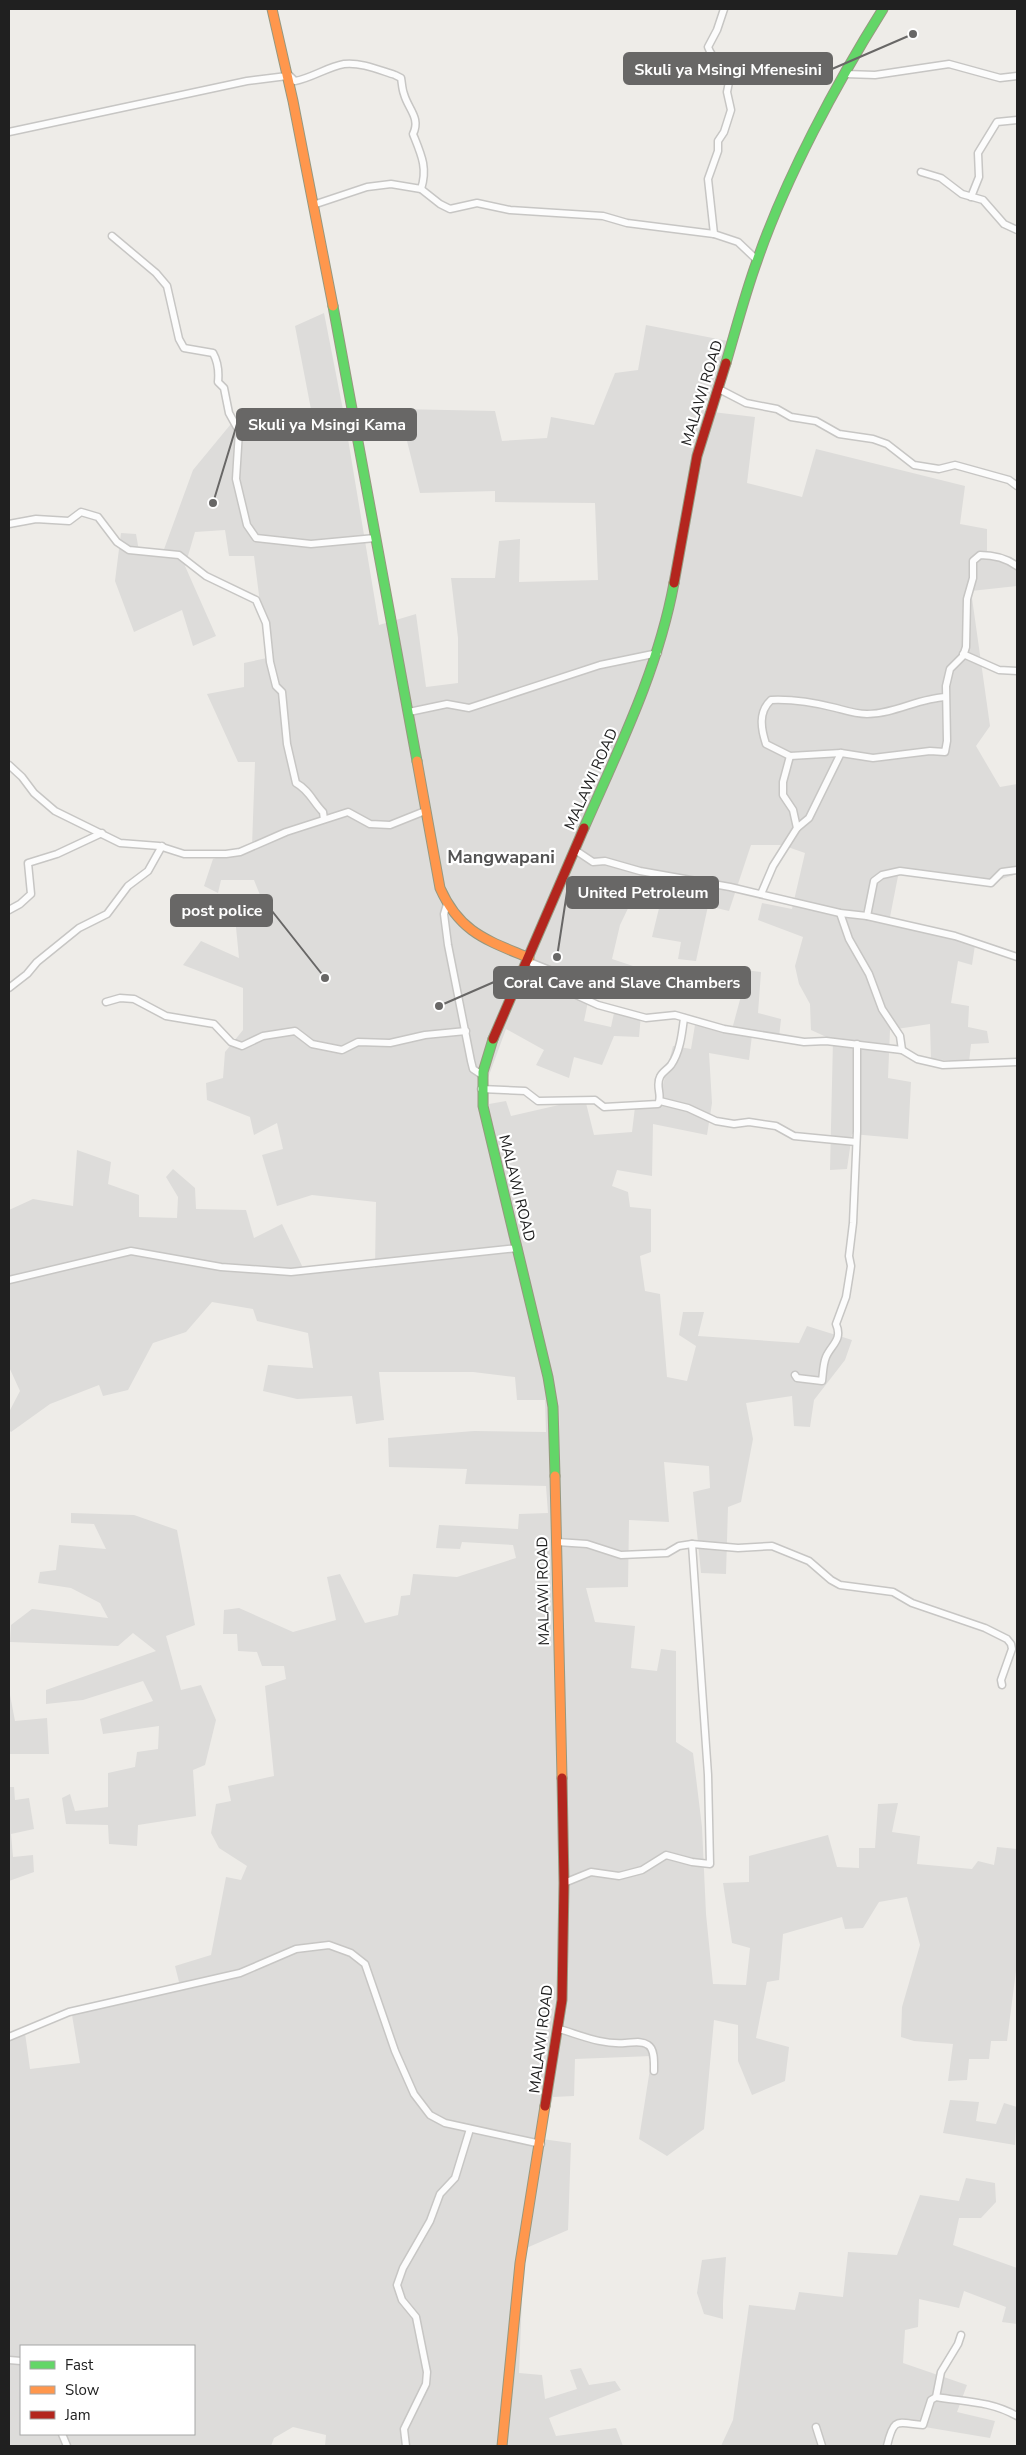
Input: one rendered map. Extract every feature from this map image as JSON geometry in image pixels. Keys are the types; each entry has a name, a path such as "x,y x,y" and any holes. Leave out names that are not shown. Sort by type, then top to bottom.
{"main road":[{"path":"272,9 287,75 360,447 375,538 410,712 425,811 440,888 447,904 469,930 528,960"},
{"name":"MALAWI ROAD","path":"502,2446 520,2262 559,2029 562,2000 564,1883 553,1407 548,1377 518,1248 483,1106 481,1089 484,1062 500,1018 528,960 646,688 658,653 672,594 697,456 757,260 782,199 808,144 845,74 883,9"}],"street":[{"path":"714,234 708,179 718,151 718,141 724,132 732,110 727,92 732,67 718,62 708,48 718,30 724,9"},
{"path":"9,132 247,81 287,75 295,81 339,66 352,64 401,78 404,94 416,121 417,126 413,134 422,151 426,177 422,189"},
{"path":"845,74 875,75 949,64 1000,78 1017,76"},
{"path":"971,197 979,177 978,153 997,122 1017,120"},
{"path":"921,172 941,178 962,194 983,200 1004,224 1017,230"},
{"path":"313,205 367,187 391,184 422,189 440,204 450,209 477,203 510,210 594,216 627,223 714,234 738,242 757,260"},
{"path":"112,236 156,273 167,286 178,339 184,348 213,353 215,357 219,374 218,382 224,388 229,413 239,431 236,479 247,525 256,538 311,544 375,538"},
{"path":"717,388 746,404 778,409 790,417 816,421 839,434 887,444 914,465 939,468 955,465 1009,480 1017,486"},
{"path":"9,524 36,519 63,522 73,519 81,512 93,514 105,523 117,542 129,550 179,556 206,576 256,600 266,623 270,662 276,686 282,692 287,744 296,783 308,790 316,806 323,812 324,819"},
{"path":"946,697 929,699 892,711 870,714 851,713 838,708 771,700 763,712 762,729 766,744 790,756 841,753 873,758 903,753 945,752 948,740 946,697 950,669 964,654 967,642 967,599 973,578 973,561 980,555 991,555 1004,558 1017,566"},
{"path":"410,712 447,704 470,708 600,665 658,653"},
{"path":"964,654 999,670 1017,671"},
{"path":"761,894 773,866 797,828 809,818 841,753"},
{"path":"790,756 783,782 783,796 794,810 797,828"},
{"path":"9,765 22,777 34,793 55,811 120,843 162,846 187,854 233,853 251,849 286,832 324,819 351,813 370,824 390,825 425,811"},
{"path":"9,910 20,904 31,894 28,863 57,854 102,833"},
{"path":"9,988 27,974 37,962 80,928 107,914 128,886 148,871 162,846"},
{"path":"575,850 593,862 605,861 640,871 761,894 840,913 867,916 955,936 1017,957"},
{"path":"867,916 874,881 882,875 900,871 991,883 1002,872 1017,870"},
{"path":"447,904 444,914 448,945 473,1070 482,1075"},
{"path":"840,913 849,939 869,974 882,1009 900,1036 902,1050"},
{"path":"528,960 567,977 576,995 598,1005 646,1018 675,1015 724,1029 804,1042 826,1041 902,1050 917,1059 943,1065 1017,1062"},
{"path":"106,1002 120,998 134,998 166,1016 214,1024 231,1042 242,1046 263,1036 295,1030 312,1044 342,1050 358,1042 390,1043 426,1035 466,1031"},
{"path":"481,1089 525,1091 538,1101 595,1100 604,1107 658,1104 660,1100 658,1085 660,1076 671,1065 678,1052 684,1018"},
{"path":"795,1375 796,1378 822,1381 826,1356 834,1347 838,1330 836,1324 842,1313 850,1266 849,1256 853,1223 858,1100 856,1074 858,1063 857,1044"},
{"path":"660,1100 688,1108 716,1121 734,1124 749,1122 776,1126 794,1136 856,1142"},
{"path":"9,1280 131,1251 221,1267 291,1272 518,1248"},
{"path":"557,1542 587,1544 621,1555 667,1553 679,1546 692,1544 738,1548 772,1546 809,1561 831,1580 840,1585 885,1589 912,1603 985,1628 1007,1639 1011,1644 1012,1650 1001,1680 1002,1685"},
{"path":"564,1883 592,1872 619,1876 642,1870 666,1855 692,1862 710,1864 708,1775 692,1544"},
{"path":"9,2037 70,2012 240,1973 296,1949 329,1945 351,1954 365,1964 395,2051 414,2094 430,2115 444,2123 541,2144"},
{"path":"559,2029 596,2041 648,2044 653,2051 654,2071"},
{"path":"406,2446 404,2429 426,2384 427,2372 424,2345 416,2317 402,2300 397,2285 403,2268 430,2221 440,2194 455,2178 470,2128"},
{"path":"936,2397 944,2365 958,2344 960,2335"},
{"path":"887,2446 892,2429 896,2423 900,2421 923,2425 931,2400 936,2397 970,2403 988,2403 1017,2416"},
{"path":"816,2427 822,2446"}],"shaded area":[{"path":"324,313 344,415 379,625 416,614 426,687 458,683 458,638 451,578 495,578 499,541 520,539 519,582 598,580 595,503 495,502 495,491 420,493 399,409 495,411 502,441 547,438 551,417 594,425 615,373 638,370 646,325 728,341 704,411 755,417 747,483 802,497 816,449 965,486 960,524 987,529 987,554 1016,562 1017,554 1017,586 971,591 990,726 976,746 1000,787 1017,784 1017,874 986,884 899,871 889,922 975,945 972,965 958,961 951,1003 969,1006 968,1027 987,1031 989,1043 971,1044 969,1062 931,1059 930,1024 890,1030 888,1078 911,1082 908,1139 852,1134 847,1169 830,1170 833,1040 811,1030 810,1004 799,984 795,966 803,937 758,920 762,903 792,909 805,853 782,845 751,845 729,911 708,906 696,961 678,959 681,942 652,937 661,900 634,896 620,925 612,959 633,966 631,982 592,982 584,1021 611,1027 614,1013 641,1015 639,1037 614,1036 602,1065 574,1057 569,1078 536,1065 544,1050 506,1029 488,1078 489,1104 506,1101 511,1116 585,1099 594,1135 632,1132 635,1107 658,1104 673,1046 691,1049 695,1025 731,1033 741,996 729,994 737,969 761,972 758,1013 781,1019 779,1037 752,1035 749,1060 709,1053 712,1103 707,1135 653,1124 652,1176 617,1170 612,1186 628,1192 630,1207 651,1209 651,1252 640,1256 645,1291 660,1294 667,1377 687,1381 696,1346 679,1335 683,1312 704,1312 698,1336 799,1343 807,1326 852,1340 845,1360 814,1400 810,1427 794,1426 792,1396 746,1403 753,1439 741,1502 728,1507 726,1574 701,1573 693,1492 710,1488 709,1466 664,1462 669,1522 629,1520 628,1587 586,1588 595,1622 635,1626 631,1668 657,1671 661,1649 676,1651 676,1742 693,1753 702,1827 706,1914 713,1984 746,1985 750,1948 732,1943 723,1883 749,1882 749,1856 828,1835 837,1867 859,1868 859,1848 875,1848 878,1804 898,1803 892,1832 920,1836 917,1864 972,1869 978,1861 994,1865 997,1847 1017,1849 1017,1963 1007,2041 991,2041 989,2059 969,2059 967,2080 948,2081 953,2044 914,2041 901,2037 902,2007 920,1945 907,1897 879,1902 863,1928 845,1929 842,1917 783,1934 779,1980 767,1982 756,2038 789,2047 785,2081 752,2095 738,2061 738,2025 714,2020 704,2129 667,2156 639,2139 652,2056 575,2059 574,2096 553,2097 542,2139 571,2143 568,2230 524,2249 519,2373 542,2375 545,2399 577,2389 570,2370 581,2368 589,2385 615,2381 621,2390 549,2418 556,2436 616,2428 623,2446 325,2446 326,2435 293,2427 274,2438 271,2446 9,2446 9,2039 25,2033 30,2069 80,2063 72,2015 180,1986 175,1966 211,1955 226,1877 241,1880 247,1866 219,1848 211,1833 216,1804 231,1801 228,1786 274,1776 265,1686 286,1679 284,1666 262,1666 257,1652 238,1651 237,1634 223,1634 224,1610 239,1608 293,1632 336,1620 327,1577 340,1574 365,1623 398,1615 401,1596 410,1595 413,1574 457,1577 516,1558 513,1545 462,1542 460,1549 436,1548 439,1525 518,1529 519,1514 548,1513 546,1486 465,1484 467,1469 389,1467 388,1438 474,1431 546,1432 545,1400 517,1400 515,1377 473,1372 379,1372 384,1420 356,1424 352,1396 297,1399 263,1391 268,1365 313,1368 308,1333 257,1321 253,1309 212,1302 186,1332 153,1343 128,1390 103,1396 99,1385 50,1404 11,1432 9,1430 9,1412 20,1391 9,1367 9,1210 33,1199 73,1206 77,1150 111,1162 108,1184 139,1195 139,1217 177,1218 178,1197 166,1177 173,1169 195,1188 196,1209 246,1210 254,1238 282,1224 304,1270 375,1268 376,1202 312,1195 277,1206 262,1155 283,1149 277,1123 254,1135 250,1117 207,1100 206,1083 223,1078 225,1052 243,1030 243,988 183,965 201,941 239,958 235,917 250,916 248,898 260,895 254,880 221,880 218,893 204,886 213,859 252,846 255,762 238,762 207,694 244,687 244,663 267,658 254,556 229,556 225,530 195,532 185,566 216,636 193,646 182,610 134,632 115,581 121,533 136,534 139,551 163,552 193,470 240,413 314,425 295,326"},
{"path":"71,1513 134,1515 177,1530 195,1625 166,1636 181,1690 201,1685 216,1720 205,1765 193,1770 196,1816 138,1825 137,1846 109,1844 108,1825 66,1824 62,1798 70,1794 75,1811 108,1807 108,1773 135,1767 137,1752 158,1749 159,1726 103,1734 100,1719 153,1701 143,1681 83,1700 46,1704 46,1690 156,1651 133,1633 118,1646 10,1642 11,1625 32,1609 108,1618 100,1603 71,1588 38,1583 40,1572 56,1570 59,1545 106,1549 94,1524 71,1523"},
{"path":"9,1690 15,1721 47,1718 49,1754 9,1754"},
{"path":"9,1787 14,1787 15,1800 29,1798 34,1829 11,1834 13,1857 33,1855 34,1872 9,1881"},
{"path":"950,2100 979,2102 976,2121 996,2124 1004,2103 1017,2107 1015,2145 943,2133"},
{"path":"966,2178 995,2183 996,2202 981,2218 959,2218 953,2245 1017,2268 1017,2324 1002,2322 1006,2307 964,2291 959,2308 919,2299 918,2327 905,2330 903,2363 967,2385 957,2412 995,2421 990,2438 895,2422 888,2446 721,2446 733,2420 749,2305 795,2310 799,2292 843,2297 848,2252 897,2255 920,2195 959,2201"},
{"path":"726,2257 723,2319 704,2314 697,2293 702,2260"}],"traffic: fast":[{"path":"726,363 753,273 782,197 830,100 883,9"},
{"path":"333,306 417,761"},
{"path":"584,828 648,678 667,615 674,583"},
{"path":"493,1039 483,1072 483,1106 548,1377 553,1407 555,1476"}],"traffic: slow":[{"path":"272,9 293,101 333,306"},
{"path":"417,761 440,888 448,903 456,915 476,933 500,946 529,958"},
{"path":"555,1476 562,1778"},
{"path":"502,2446 520,2263 545,2106"}],"traffic: jam":[{"path":"674,583 697,456 726,363"},
{"path":"493,1039 584,828"},
{"path":"545,2106 562,2000 564,1883 562,1778"}],"place":[{"name":"Skuli ya Msingi Mfenesini","path":"913,34"},
{"name":"Skuli ya Msingi Kama","path":"213,503"},
{"name":"United Petroleum","path":"557,957"},
{"name":"post police","path":"325,978"},
{"name":"Coral Cave and Slave Chambers","path":"439,1006"}],"district":[{"name":"Mangwapani","path":"501,857"}]}
